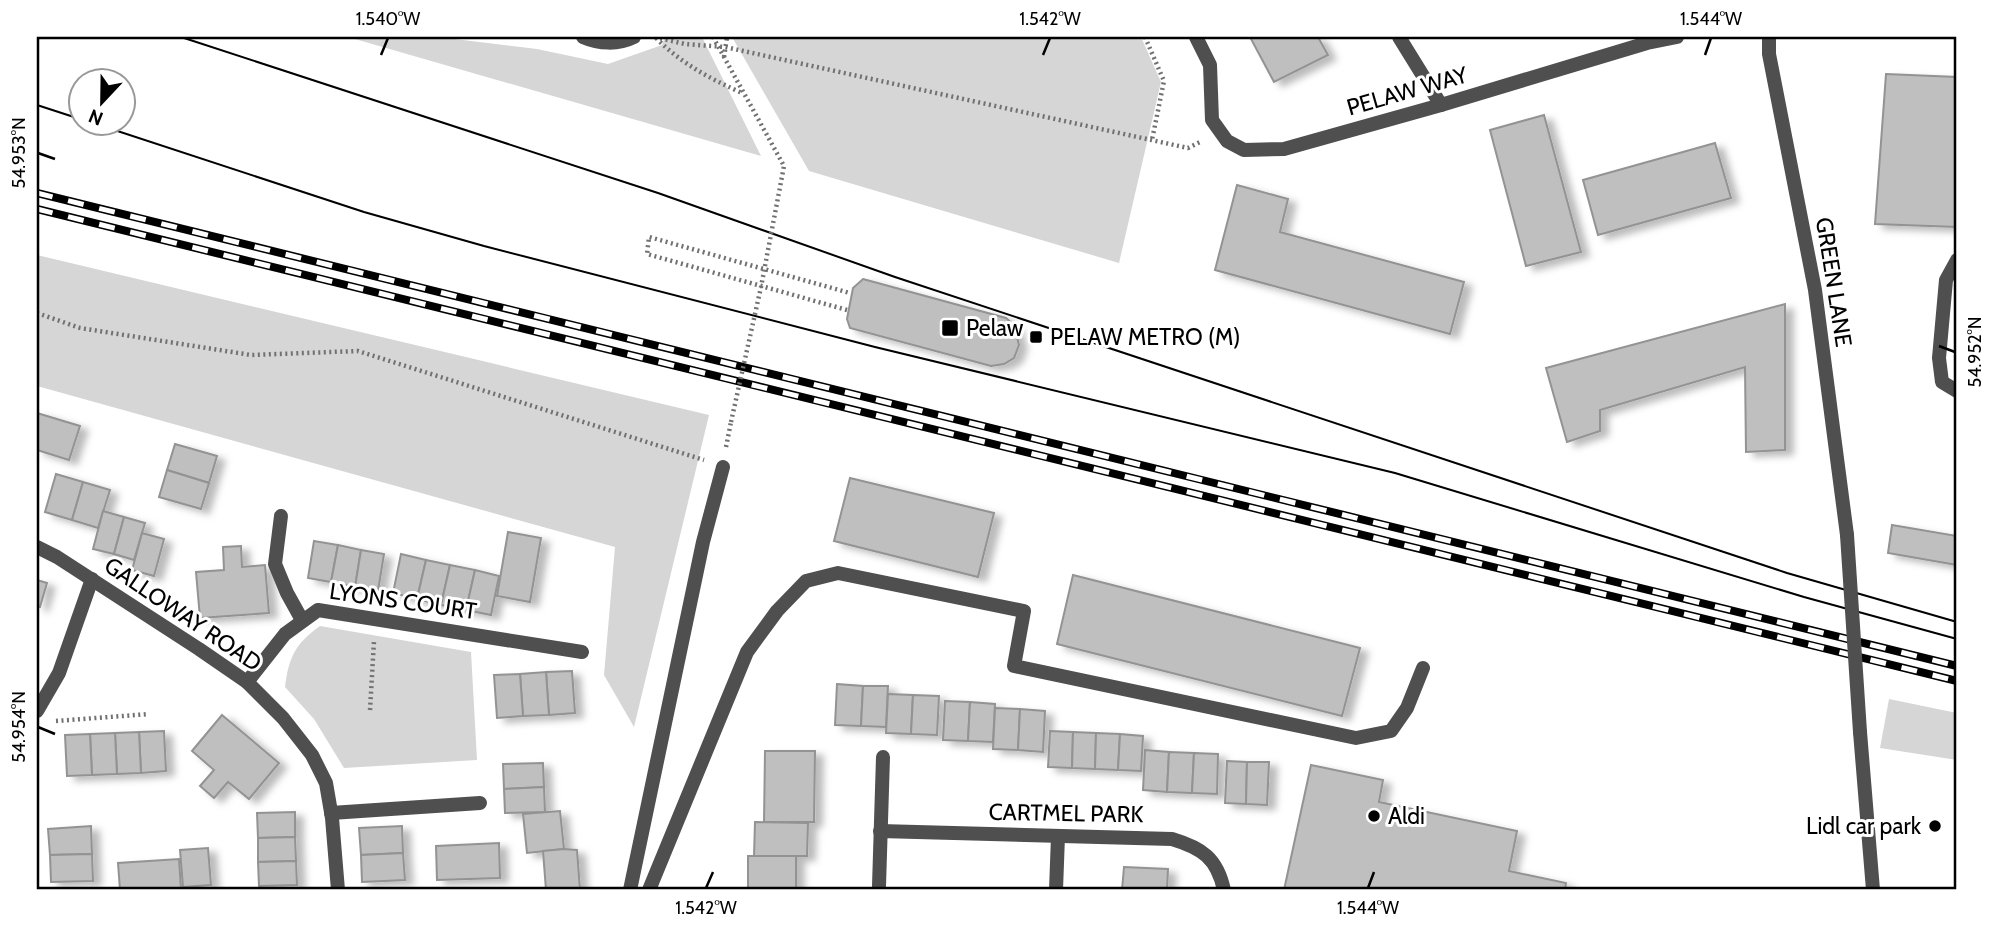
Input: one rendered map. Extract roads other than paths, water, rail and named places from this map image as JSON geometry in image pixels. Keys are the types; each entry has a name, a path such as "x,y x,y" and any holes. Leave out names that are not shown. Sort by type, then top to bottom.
{"street":[{"path":"583,37 612,43 634,37"},
{"name":"PELAW WAY","path":"1196,37 1210,65 1212,120 1227,141 1244,150 1284,149 1647,43 1677,37"},
{"path":"1399,37 1441,105"},
{"name":"GREEN LANE","path":"1769,37 1769,54 1815,290 1847,535 1873,890"},
{"path":"1957,260 1946,280 1939,358 1942,382 1957,391"},
{"path":"630,890 703,542 723,467"},
{"path":"281,516 275,564 286,593 302,620"},
{"name":"GALLOWAY ROAD","path":"37,547 92,579 247,682 283,718 312,755 326,783 338,890"},
{"path":"649,890 747,652 777,611 806,581 838,573 1024,611 1014,666 1356,738 1391,731 1407,708 1423,668"},
{"path":"37,711 59,674 92,579"},
{"name":"LYONS COURT","path":"247,682 285,634 318,610 582,652"},
{"path":"879,886 883,757"},
{"path":"331,814 480,803"},
{"name":"CARTMEL PARK","path":"880,831 1172,839 1193,845 1210,857 1221,875 1224,890"},
{"path":"1055,890 1058,836"}],"tram line":[{"path":"181,37 658,193 895,277 1787,573 1957,622"},
{"path":"37,105 66,114"},
{"path":"133,136 364,212 484,246 875,347 1395,473 1804,597 1957,639"}],"railway":[{"path":"37,193 1957,666"},
{"path":"37,209 1957,681"}],"place":[{"name":"Pelaw","path":"950,328"},
{"name":"PELAW METRO (M)","path":"1036,337"},
{"name":"Aldi","path":"1374,816"},
{"name":"Lidl car park","path":"1935,826"}]}
